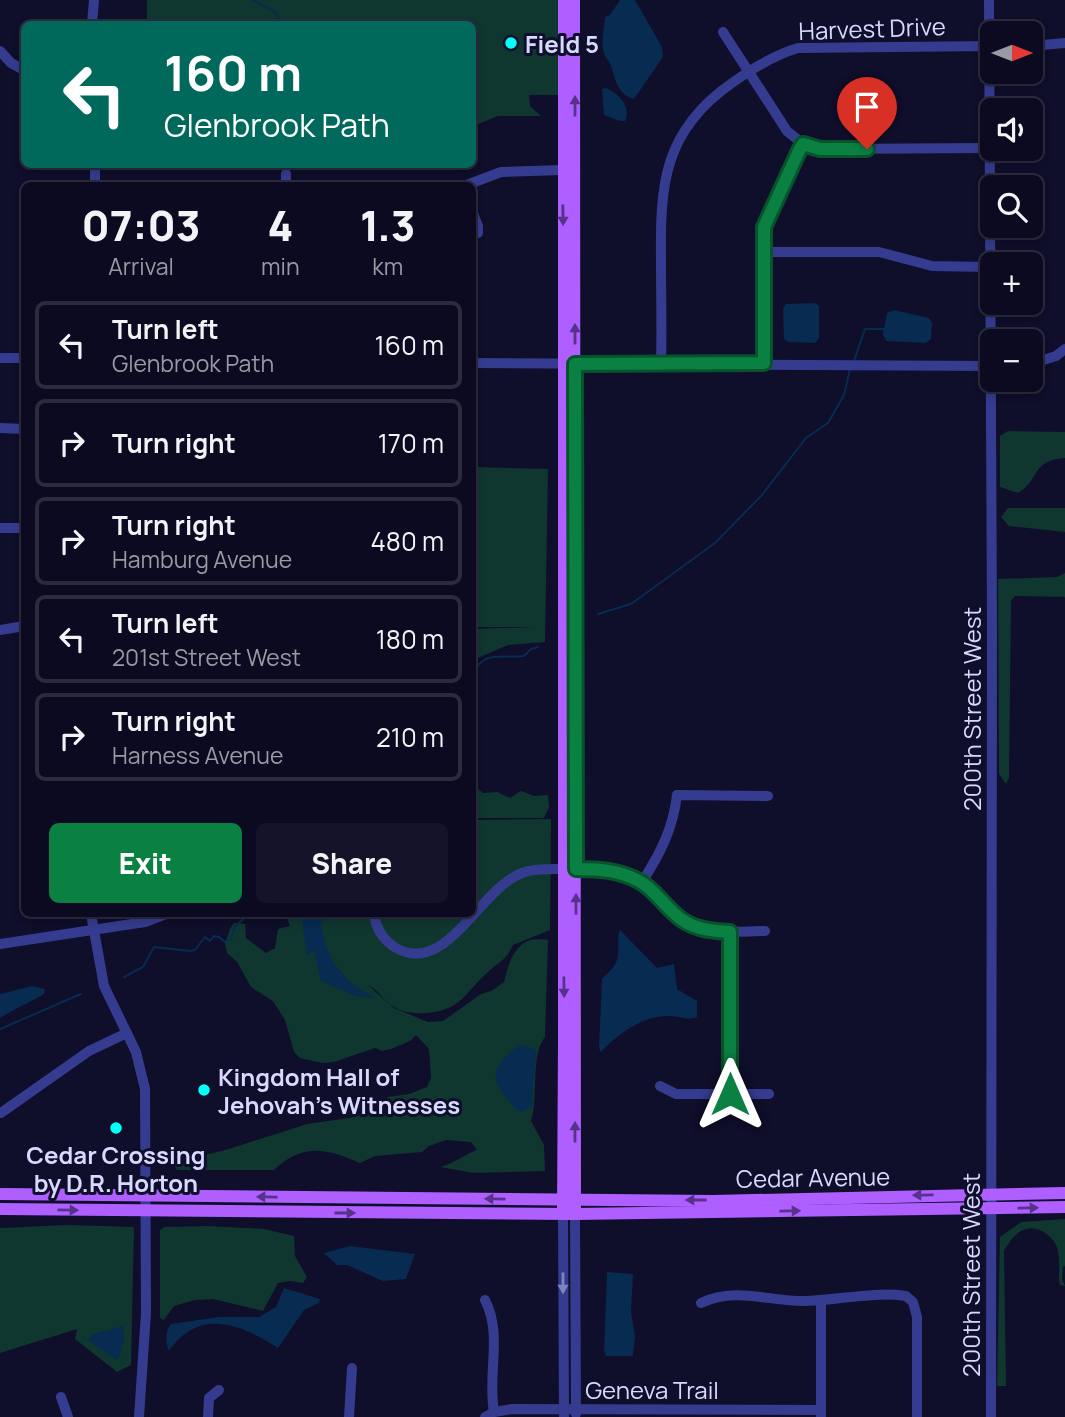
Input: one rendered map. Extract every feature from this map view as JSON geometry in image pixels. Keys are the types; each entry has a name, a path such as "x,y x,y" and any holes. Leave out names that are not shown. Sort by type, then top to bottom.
{"main road":[{"path":"564,0 562,170 569,364"},
{"path":"569,1214 569,364 574,0"},
{"name":"Cedar Avenue","path":"0,1194 713,1200 1065,1193"},
{"name":"Cedar Avenue","path":"0,1209 569,1214 1065,1207"}],"street":[{"path":"92,21 94,0"},
{"name":"200th Street West","path":"989,0 990,21"},
{"path":"723,32 786,131 803,144 823,149 980,148"},
{"path":"1043,45 1065,43"},
{"name":"Harvest Drive","path":"661,364 660,218 665,177 679,141 695,116 717,94 747,72 784,52 798,48 980,46"},
{"path":"0,51 21,68"},
{"path":"764,363 765,223 803,144"},
{"name":"200th Street West","path":"989,161 990,252"},
{"path":"475,182 501,172 562,170"},
{"path":"476,221 478,233"},
{"path":"763,252 879,252 932,266 980,267"},
{"path":"1043,360 1065,349"},
{"path":"0,358 21,358"},
{"path":"476,363 980,366"},
{"name":"200th Street West","path":"990,1417 992,392"},
{"path":"0,428 21,429"},
{"path":"0,528 21,528"},
{"path":"0,630 21,626"},
{"path":"642,882 666,841 677,795 768,796"},
{"path":"476,911 515,875 539,869 614,871 642,882 657,894 675,915 690,925 730,932 765,931"},
{"path":"91,917 104,986 139,1061 144,1078 146,1313 139,1417"},
{"path":"0,944 145,922 158,917"},
{"path":"375,917 381,933 394,947 404,951 427,952 445,943 470,917"},
{"path":"730,932 730,1094"},
{"path":"1,1113 89,1051 127,1034"},
{"path":"660,1086 676,1094 769,1094"},
{"path":"569,1214 570,1413"},
{"path":"701,1303 715,1297 732,1295 802,1301 848,1295 906,1296 913,1302 917,1317 916,1417"},
{"path":"485,1300 492,1314 495,1334 490,1415"},
{"path":"821,1300 821,1414"},
{"path":"349,1417 352,1368"},
{"path":"208,1417 209,1398 219,1390"},
{"path":"61,1397 68,1417"},
{"name":"Geneva Trail","path":"490,1415 512,1409 570,1413 821,1414"}],"green space":[{"path":"147,0 569,0 569,95 529,95 530,106 541,116 498,116 476,125 476,21 147,21"},
{"path":"1008,431 1065,432 1065,458 1041,466 1031,482 1018,493 1000,487 1000,436"},
{"path":"476,467 548,469 545,642 508,645 476,659 476,629 536,627 476,627"},
{"path":"1008,508 1065,508 1065,532 1009,526 1001,517"},
{"path":"1065,573 1065,597 1015,596 1011,601 1009,778 1006,784 999,774 998,579 1057,577"},
{"path":"476,788 483,793 497,792 510,798 521,791 534,796 548,795 549,807 544,818 476,818"},
{"path":"551,819 550,930 513,945 505,958 462,999 440,1011 419,1013 400,1010 368,985 394,1008 428,1022 443,1021 481,994 504,982 509,964 522,944 538,939 548,940 545,1037 540,1045 536,1065 531,1121 544,1145 545,1171 474,1173 440,1167 477,1150 471,1142 446,1140 429,1146 422,1152 375,1156 360,1163 337,1154 315,1151 295,1155 274,1170 177,1170 174,1166 176,1162 229,1149 307,1124 349,1118 374,1111 388,1097 409,1094 427,1087 431,1078 429,1049 416,1035 410,1041 391,1049 382,1051 375,1048 334,1062 322,1063 300,1058 294,1052 285,1020 273,1001 251,987 237,962 227,953 225,944 234,923 245,924 246,938 266,953 275,948 278,929 290,926 287,917 476,917 476,820"},
{"path":"1065,1219 1065,1266 1062,1279 1065,1286 1060,1285 1059,1281 1057,1247 1042,1231 1024,1229 1011,1240 1004,1251 1006,1386 997,1386 1000,1237 1021,1222"},
{"path":"67,1225 134,1227 131,1365 117,1372 75,1339 77,1329 0,1353 0,1228"},
{"path":"164,1227 264,1229 294,1236 295,1256 307,1277 303,1283 278,1283 263,1311 213,1299 195,1300 174,1306 164,1320 160,1318 160,1230"}],"water":[{"path":"620,0 635,0 662,47 663,57 634,99 623,93 617,84 603,47 605,17 610,15"},
{"path":"606,88 623,101 627,111 625,121 604,115 602,89"},
{"path":"815,303 819,306 819,338 815,343 788,342 784,339 783,308 786,304"},
{"path":"894,310 929,318 932,323 931,339 926,343 886,341 883,334 887,313"},
{"path":"301,917 321,920 326,945 337,967 355,985 377,998 356,996 321,981 313,948 307,955"},
{"path":"620,930 657,968 674,964 677,989 697,1001 697,1017 669,1016 640,1022 615,1038 601,1052 602,979 617,960"},
{"path":"32,986 45,989 44,994 0,1018 0,994"},
{"path":"519,1045 535,1049 536,1053 533,1105 523,1112 514,1107 501,1090 496,1076 500,1064"},
{"path":"350,1246 415,1254 406,1279 383,1281 347,1265 337,1265 324,1253"},
{"path":"607,1272 633,1274 633,1356 606,1356 604,1350"},
{"path":"284,1288 320,1299 319,1303 304,1310 278,1348 250,1332 221,1324 207,1324 181,1337 169,1351 166,1337 171,1324 219,1317 259,1317 276,1307"},
{"path":"123,1326 124,1339 116,1360 88,1340 91,1335"}],"waterway":[{"path":"253,0 275,12 280,21"},
{"path":"854,361 865,329 885,329"},
{"path":"598,614 631,604 715,543 762,495 806,438 828,423 844,395 850,369"},
{"path":"476,668 487,659 524,656 531,649 538,647"},
{"path":"124,977 143,967 154,947 190,951 195,950 205,937 210,941 214,936 225,942 231,939 235,926 246,917"},
{"path":"321,920 332,917"},
{"path":"0,1029 81,994"}],"place":[{"name":"Field 5","path":"511,43"},
{"name":"Kingdom Hall of Jehovah's Witnesses","path":"204,1090"},
{"name":"Cedar Crossing by D.R. Horton","path":"116,1128"}],"route":[{"path":"730,1094 730,932 690,925 675,915 657,894 629,876 614,871 576,869 575,364 764,363 764,227 799,151 803,144 820,149 867,149"}]}
